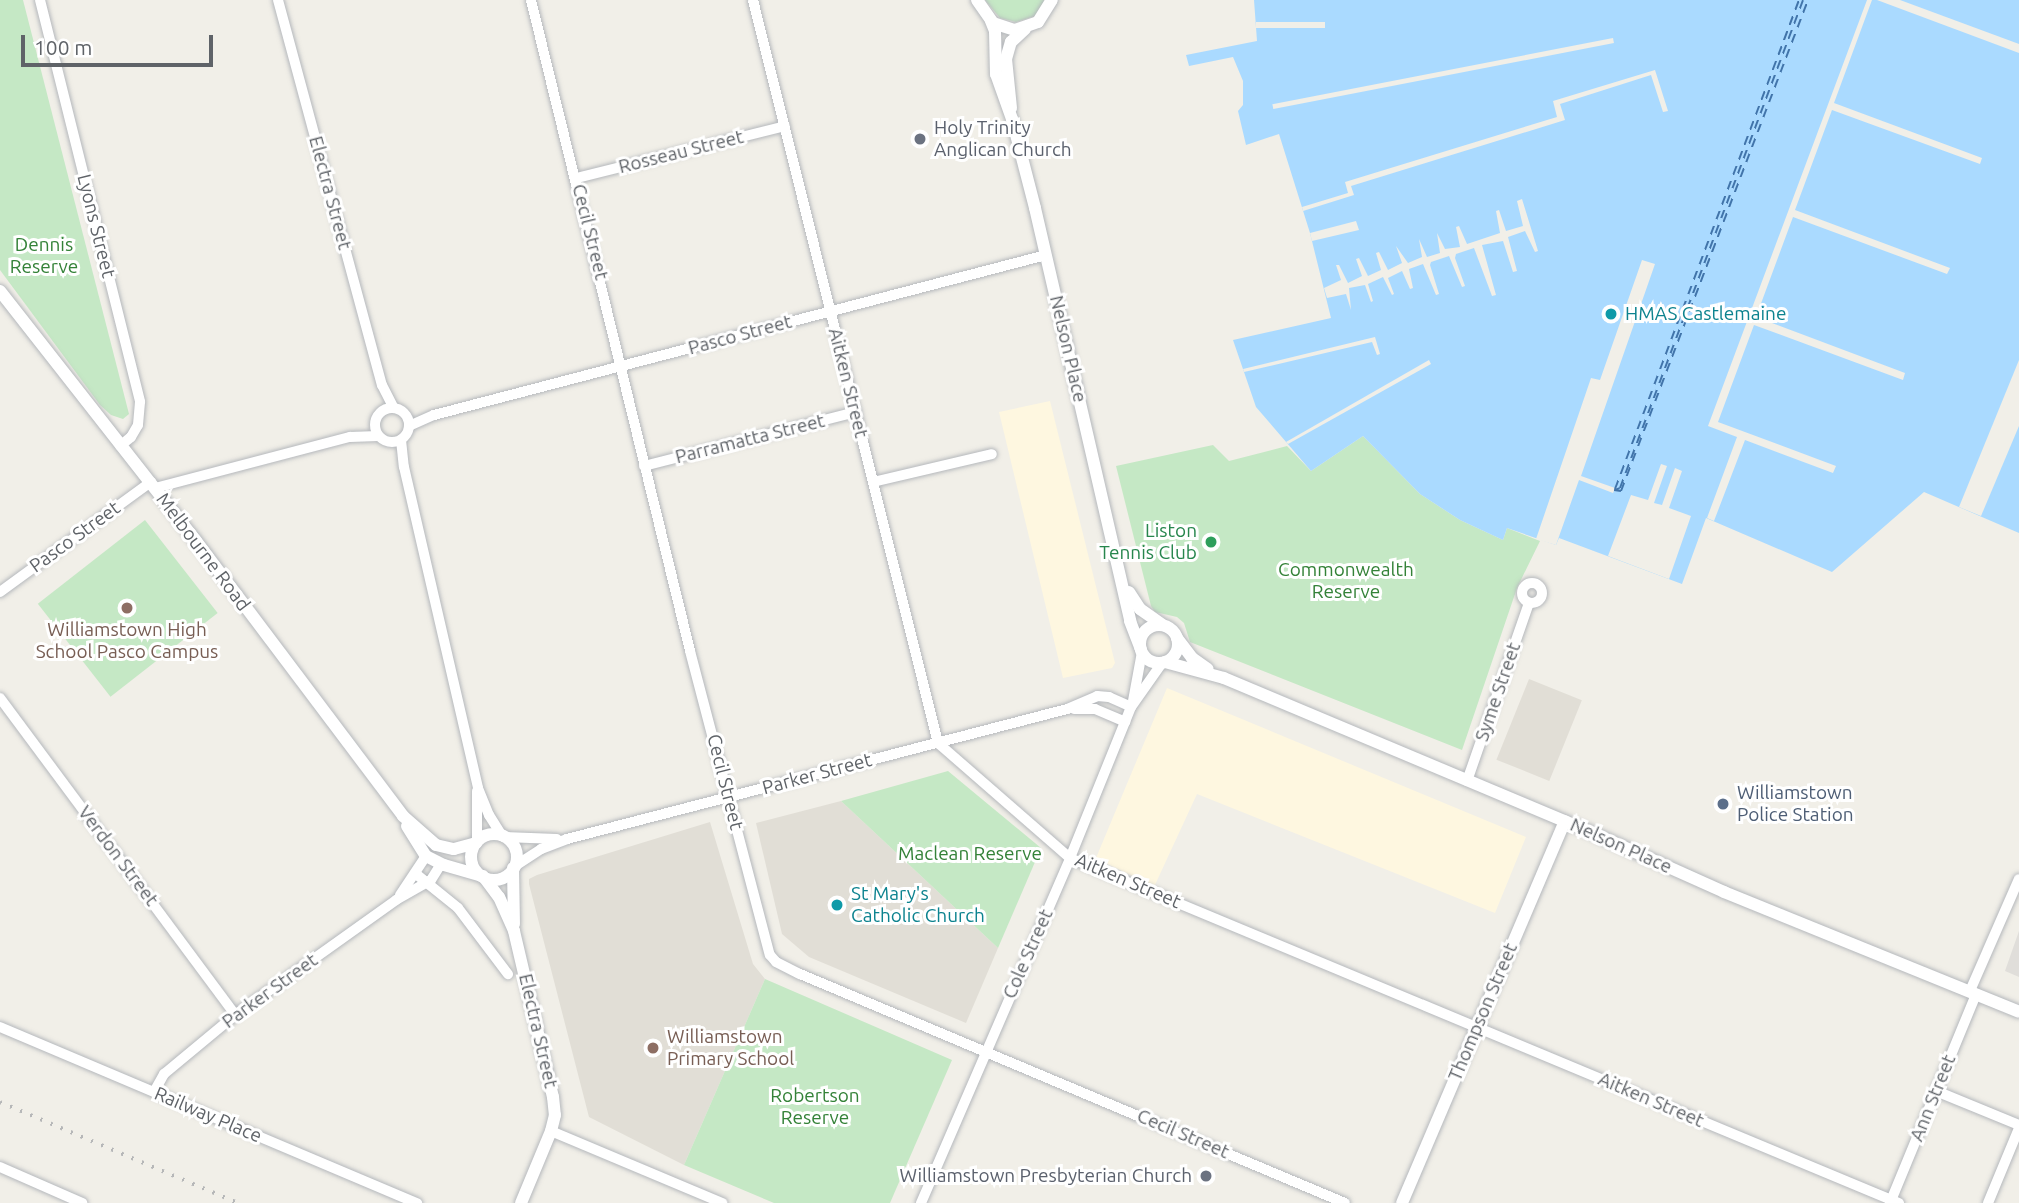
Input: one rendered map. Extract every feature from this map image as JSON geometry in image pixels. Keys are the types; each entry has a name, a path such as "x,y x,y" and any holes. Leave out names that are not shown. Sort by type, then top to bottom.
{"street":[{"name":"Lyons Street","path":"40,0 140,401 138,425 131,437 120,446"},
{"name":"Electra Street","path":"278,0 388,409"},
{"name":"Cecil Street","path":"531,0 623,366 644,466 770,955 776,962 1345,1203"},
{"name":"Aitken Street","path":"753,0 938,743 1070,858 1894,1202"},
{"path":"978,0 991,21 1011,30 1029,27"},
{"name":"Nelson Place","path":"1012,119 1006,60 1013,39 1043,16 1052,0"},
{"name":"Nelson Place","path":"991,21 995,31 996,74 1012,119 1123,579 1130,621 1142,651"},
{"name":"Rosseau Street","path":"577,178 785,126"},
{"name":"Pasco Street","path":"408,421 1046,255"},
{"name":"Melbourne Road","path":"0,291 153,485 402,816 428,841 439,847"},
{"path":"396,441 378,436 375,422 388,409 408,421 396,441 478,788 503,836 516,851 514,867 500,878 482,876 442,864 426,856 439,847 457,849 476,843 490,834 503,836"},
{"name":"Parramatta Street","path":"644,466 856,412"},
{"name":"Pasco Street","path":"350,437 375,422"},
{"name":"Pasco Street","path":"0,592 153,485 350,437 378,436"},
{"path":"873,482 992,454"},
{"name":"Nelson Place","path":"1123,579 1140,609 1166,626"},
{"name":"Syme Street","path":"1467,781 1529,603"},
{"path":"1157,625 1166,626 1177,637 1177,651 1164,662 1150,661 1142,651 1140,641 1146,631 1157,625"},
{"name":"Nelson Place","path":"1177,637 1192,658 1224,678"},
{"name":"Cole Street","path":"921,1203 1070,858 1132,705 1142,651"},
{"name":"Nelson Place","path":"1164,662 1224,678 1564,821 1724,892 2019,1012"},
{"name":"Cole Street","path":"1132,705 1164,662"},
{"name":"Parker Street","path":"514,867 541,849 567,839 1067,709 1103,696 1132,705"},
{"name":"Verdon Street","path":"0,698 235,1015"},
{"name":"Parker Street","path":"1067,709 1094,709 1125,722"},
{"path":"478,788 476,843 471,859 482,876"},
{"name":"Melbourne Road","path":"402,816 418,847 426,856"},
{"name":"Thompson Street","path":"1402,1203 1564,821"},
{"name":"Parker Street","path":"503,836 524,840 567,839"},
{"path":"439,847 442,864"},
{"name":"Parker Street","path":"396,900 426,856"},
{"name":"Parker Street","path":"154,1092 164,1074 235,1015 396,900 426,883 436,875 442,864"},
{"name":"Electra Street","path":"514,867 514,932"},
{"path":"416,874 458,908 508,974"},
{"name":"Electra Street","path":"482,876 499,897 514,932 551,1080 555,1110 551,1131 521,1203"},
{"name":"Ann Street","path":"1894,1202 2019,879"},
{"name":"Railway Place","path":"0,1027 417,1203"},
{"path":"1936,1091 2019,1127 1988,1203"},
{"path":"551,1131 722,1203"},
{"path":"0,1167 82,1203"}],"shaded area":[{"path":"1050,401 1115,663 1112,668 1063,678 999,412"},
{"path":"1529,679 1582,700 1549,781 1496,760"},
{"path":"1167,688 1526,837 1495,913 1197,794 1154,887 1096,858"},
{"path":"841,801 998,948 966,1023 809,957 782,934 756,823"},
{"name":"Williamstown Primary School","path":"710,822 753,964 765,979 684,1165 589,1117 529,879"},
{"path":"2019,931 2019,977 2005,971"}],"green space":[{"name":"Dennis Reserve","path":"0,0 23,0 129,414 123,419 111,415 100,405 0,270"},
{"path":"985,0 1045,0 1035,16 1016,22 1000,18"},
{"name":"Commonwealth Reserve","path":"1363,436 1420,494 1460,520 1503,540 1507,528 1540,541 1517,588 1462,750 1190,642 1184,623 1177,617 1155,612 1151,606 1116,466 1213,445 1229,461 1287,446 1311,471"},
{"name":"Williamstown High School Pasco Campus","path":"145,520 218,613 110,697 38,604"},
{"name":"Maclean Reserve","path":"948,771 1041,848 998,948 841,801"},
{"name":"Robertson Reserve","path":"765,979 952,1060 890,1203 774,1203 684,1165"}],"water":[{"path":"1254,0 2019,0 2019,533 1924,492 1832,572 1706,518 1682,584 1559,538 1556,545 1507,528 1503,540 1460,520 1420,494 1363,436 1311,471 1256,407 1233,340 1331,318 1310,233 1279,134 1246,145 1238,111 1243,105 1243,81 1233,57 1189,66 1186,55 1257,41"}],"pier":[{"path":"1867,0 1872,0 1834,103 1982,158 1980,164 1832,110 1795,210 1950,268 1947,274 1793,217 1756,317 1905,373 1903,380 1754,325 1718,422 1836,466 1833,473 1745,440 1714,521 1707,518 1737,437 1708,426"},
{"path":"1877,0 1900,0 2019,44 2019,53"},
{"path":"1256,22 1325,22 1325,28 1256,28"},
{"path":"1613,38 1614,43 1273,109 1272,104"},
{"path":"1655,70 1668,111 1663,112 1651,75 1560,104 1565,120 1351,186 1354,195 1303,211 1302,207 1348,193 1345,182 1557,117 1553,101"},
{"path":"1522,199 1538,251 1535,252 1525,231 1508,237 1517,271 1513,272 1503,241 1482,245 1496,295 1492,296 1474,248 1456,254 1455,258 1465,286 1462,287 1449,256 1431,262 1430,265 1439,294 1436,295 1423,264 1409,269 1413,288 1410,289 1402,271 1388,278 1394,294 1392,295 1383,277 1368,284 1373,301 1371,302 1365,285 1349,288 1351,310 1346,294 1327,298 1324,288 1341,280 1336,265 1339,265 1348,283 1362,276 1356,259 1359,258 1368,276 1381,270 1376,253 1379,252 1388,270 1402,263 1396,246 1408,263 1422,257 1419,239 1427,257 1440,253 1437,233 1445,249 1460,247 1456,227 1459,226 1467,244 1500,233 1496,211 1499,210 1506,231 1523,226 1517,201"},
{"path":"1356,221 1359,230 1312,241 1310,233"},
{"path":"1642,260 1655,264 1581,476 1615,488 1613,493 1579,480 1556,545 1536,539 1591,378 1600,380"},
{"path":"1375,337 1380,354 1377,355 1372,342 1244,372 1243,369"},
{"path":"1429,360 1431,364 1288,444 1286,442"},
{"path":"2019,360 2019,426 1981,516 1959,507"},
{"path":"1661,464 1667,466 1654,503 1662,505 1675,468 1682,471 1669,508 1691,516 1669,579 1608,556 1631,495 1648,500"}],"ferry route":[{"path":"1615,489 1799,0"},
{"path":"1615,490 1620,488 1803,0"},
{"path":"1614,490 1621,491 1808,0"}],"railway":[{"path":"0,1102 238,1203"}],"place":[{"name":"Holy Trinity Anglican Church","path":"920,139"},
{"name":"HMAS Castlemaine","path":"1611,314"},
{"name":"Liston Tennis Club","path":"1211,542"},
{"name":"Williamstown High School Pasco Campus","path":"127,608"},
{"name":"Williamstown Police Station","path":"1723,804"},
{"name":"St Mary's Catholic Church","path":"837,905"},
{"name":"Williamstown Primary School","path":"653,1048"},
{"name":"Williamstown Presbyterian Church","path":"1206,1176"}]}
